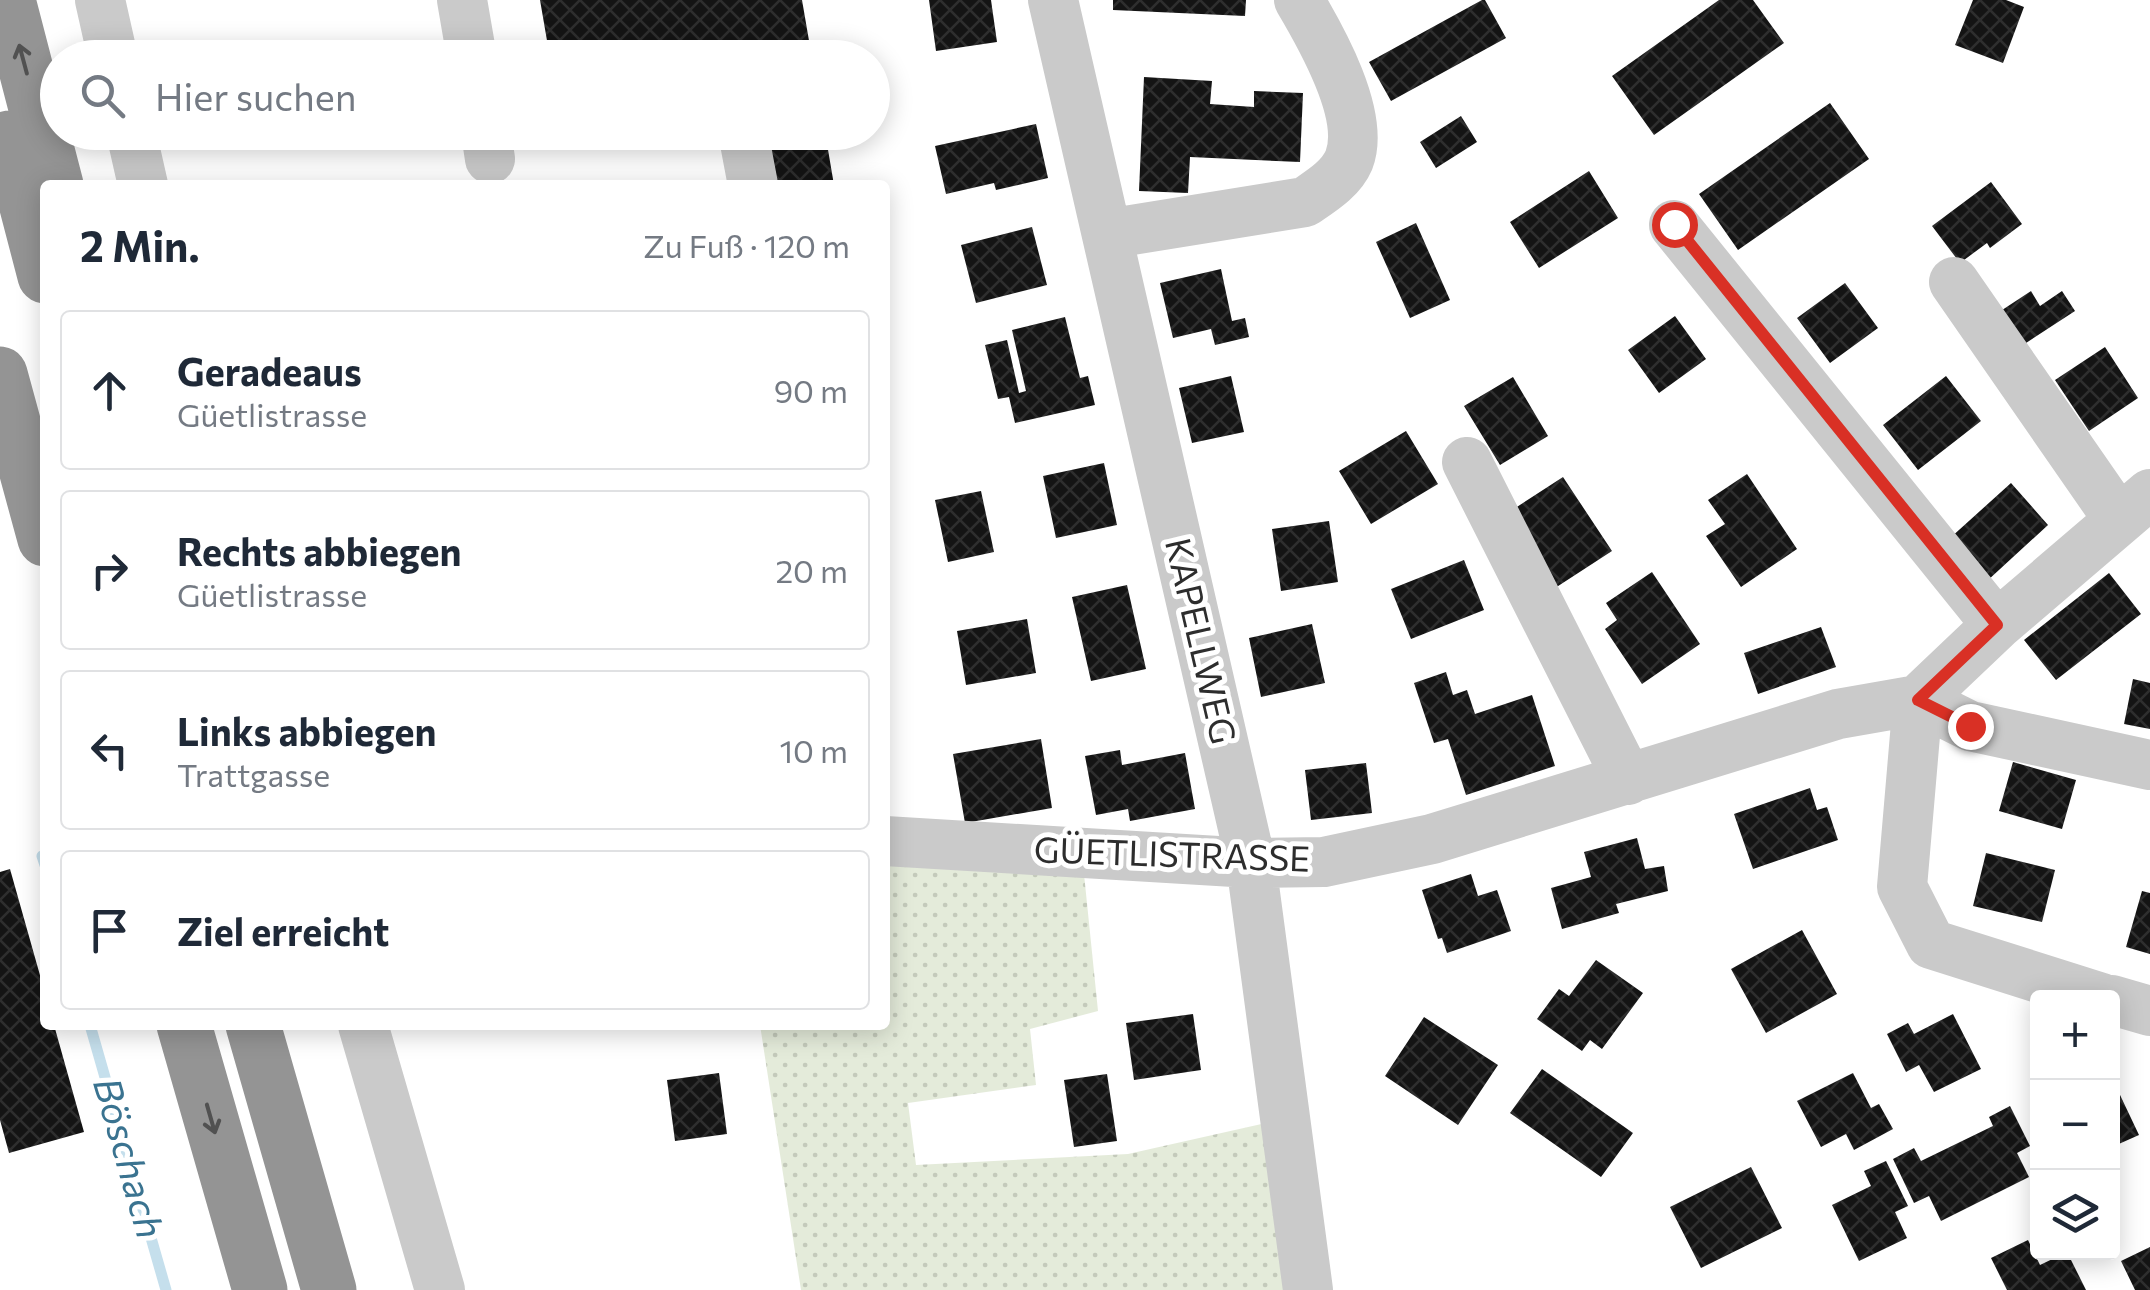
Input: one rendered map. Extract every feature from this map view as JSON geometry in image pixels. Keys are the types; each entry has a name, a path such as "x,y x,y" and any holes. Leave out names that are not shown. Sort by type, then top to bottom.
{"highway":[{"path":"8,0 40,123"},
{"path":"0,105 40,257"},
{"path":"47,150 55,180"},
{"path":"0,374 40,521"},
{"path":"185,1030 260,1290"},
{"path":"254,1030 329,1290"},
{"path":"287,1030 361,1290"}],"street":[{"path":"100,0 110,40"},
{"path":"462,0 469,40"},
{"name":"KAPELLWEG","path":"1052,0 1252,863 1308,1290"},
{"path":"1107,234 1305,202 1332,183 1349,159 1352,130 1324,44 1299,0"},
{"path":"135,150 142,180"},
{"path":"746,150 752,180"},
{"path":"1674,224 1997,625"},
{"path":"1954,282 2134,507 1997,625 1918,700 1902,886 1931,944 2077,990"},
{"path":"1467,462 1628,780"},
{"path":"1918,700 1970,726 2150,765"},
{"name":"GÜETLISTRASSE","path":"890,841 1252,863 1324,862 1432,839 1838,714 1918,700"},
{"path":"2120,1003 2150,1012"},
{"path":"364,1030 440,1290"}],"green space":[{"path":"890,863 1084,874 1098,1011 1030,1029 1036,1085 908,1103 916,1165 1128,1154 1266,1123 1291,1290 801,1290 761,1030 890,1030"}],"building":[{"path":"540,0 802,0 809,40 547,40"},
{"path":"929,0 991,0 997,42 936,51"},
{"path":"1113,0 1246,0 1245,16 1113,10"},
{"path":"1482,0 1506,38 1391,101 1369,62"},
{"path":"1719,0 1753,0 1784,43 1654,135 1612,76"},
{"path":"1973,0 2006,0 2024,7 2003,63 1955,45"},
{"path":"1144,77 1212,81 1210,104 1254,107 1254,91 1303,93 1300,162 1190,157 1188,193 1139,191"},
{"path":"1830,103 1869,159 1738,250 1699,194"},
{"path":"1461,116 1477,142 1436,168 1420,142"},
{"path":"1036,124 1048,178 996,190 994,183 946,194 935,146"},
{"path":"766,150 828,150 833,180 771,180"},
{"path":"1589,171 1618,218 1539,268 1510,222"},
{"path":"1991,182 2022,224 1990,248 1987,243 1960,263 1932,226"},
{"path":"1416,223 1450,300 1410,318 1376,242"},
{"path":"1032,227 1047,285 976,303 961,245"},
{"path":"1221,269 1232,321 1245,318 1249,337 1215,345 1211,329 1173,338 1160,283"},
{"path":"1845,283 1878,328 1830,363 1797,318"},
{"path":"2031,291 2040,306 2062,291 2075,311 2026,343 1993,316"},
{"path":"1675,316 1706,359 1659,393 1628,350"},
{"path":"1065,317 1080,378 1088,376 1095,405 1015,423 1009,397 998,399 985,345 1007,340 1019,393 1026,391 1012,330"},
{"path":"2105,347 2138,398 2089,431 2055,380"},
{"path":"1231,376 1244,432 1192,443 1179,388"},
{"path":"1946,376 1981,421 1918,470 1883,425"},
{"path":"1513,377 1548,436 1500,465 1464,406"},
{"path":"1406,431 1438,484 1371,524 1339,471"},
{"path":"1104,463 1117,525 1056,538 1043,476"},
{"path":"1747,474 1797,549 1741,587 1706,536 1725,524 1708,500"},
{"path":"1563,477 1612,551 1552,590 1503,516"},
{"path":"2011,483 2048,525 1987,581 1949,539"},
{"path":"981,491 994,552 948,562 935,500"},
{"path":"1329,521 1338,582 1281,591 1272,529"},
{"path":"1464,560 1484,610 1411,639 1391,589"},
{"path":"1652,572 1700,644 1642,684 1605,629 1617,620 1606,603"},
{"path":"2109,573 2141,614 2056,680 2024,640"},
{"path":"1127,585 1146,669 1091,681 1072,597"},
{"path":"1027,619 1036,673 966,685 957,631"},
{"path":"1312,624 1325,683 1261,697 1249,638"},
{"path":"1821,627 1836,667 1758,694 1744,653"},
{"path":"1446,672 1453,695 1467,690 1475,714 1532,695 1555,766 1466,795 1448,739 1434,743 1414,683"},
{"path":"2133,679 2150,683 2150,729 2124,724"},
{"path":"1041,739 1052,808 965,823 953,754"},
{"path":"1120,750 1122,765 1185,753 1195,809 1130,821 1128,809 1096,815 1085,756"},
{"path":"2013,762 2076,780 2062,829 1999,811"},
{"path":"1366,763 1372,813 1311,820 1305,770"},
{"path":"1810,788 1817,810 1827,807 1838,840 1753,869 1734,814"},
{"path":"1637,838 1645,869 1664,866 1668,891 1616,904 1619,913 1562,929 1551,888 1591,877 1584,852"},
{"path":"1986,853 2055,870 2042,922 1973,906"},
{"path":"10,869 40,975 40,1030 55,1030 84,1132 9,1153 0,1120 0,872"},
{"path":"1471,874 1478,896 1497,890 1511,931 1447,953 1442,938 1438,939 1422,890"},
{"path":"2142,891 2150,893 2150,954 2126,947"},
{"path":"1802,930 1837,994 1766,1033 1731,969"},
{"path":"1596,960 1643,993 1602,1049 1590,1040 1582,1051 1537,1019 1559,989 1569,996"},
{"path":"1193,1014 1201,1070 1134,1080 1126,1023"},
{"path":"1953,1014 1981,1069 1934,1092 1919,1065 1906,1072 1887,1034 1908,1023 1914,1034"},
{"path":"1424,1017 1498,1065 1458,1125 1385,1076"},
{"path":"1542,1069 1633,1133 1601,1177 1510,1113"},
{"path":"719,1073 727,1134 675,1141 667,1080"},
{"path":"1853,1073 1871,1108 1879,1104 1893,1129 1854,1150 1846,1134 1821,1147 1797,1101"},
{"path":"1107,1074 1117,1141 1074,1147 1064,1080"},
{"path":"2120,1095 2139,1135 2120,1143"},
{"path":"2010,1106 2030,1146 2017,1153 2029,1177 1941,1221 1929,1196 1914,1203 1893,1159 1914,1148 1921,1161 1993,1126 1989,1117"},
{"path":"1886,1161 1908,1206 1895,1212 1907,1238 1859,1261 1832,1205 1871,1186 1864,1171"},
{"path":"1751,1167 1782,1228 1701,1268 1670,1207"},
{"path":"2028,1240 2030,1260 2038,1260 2040,1265 2050,1260 2071,1260 2086,1290 2007,1290 1991,1258"},
{"path":"2150,1247 2150,1290 2135,1290 2121,1261"}],"waterway":[{"name":"Böschach","path":"91,1030 166,1290"}],"route":[{"path":"1674,224 1997,625 1918,700 1970,726"}]}
